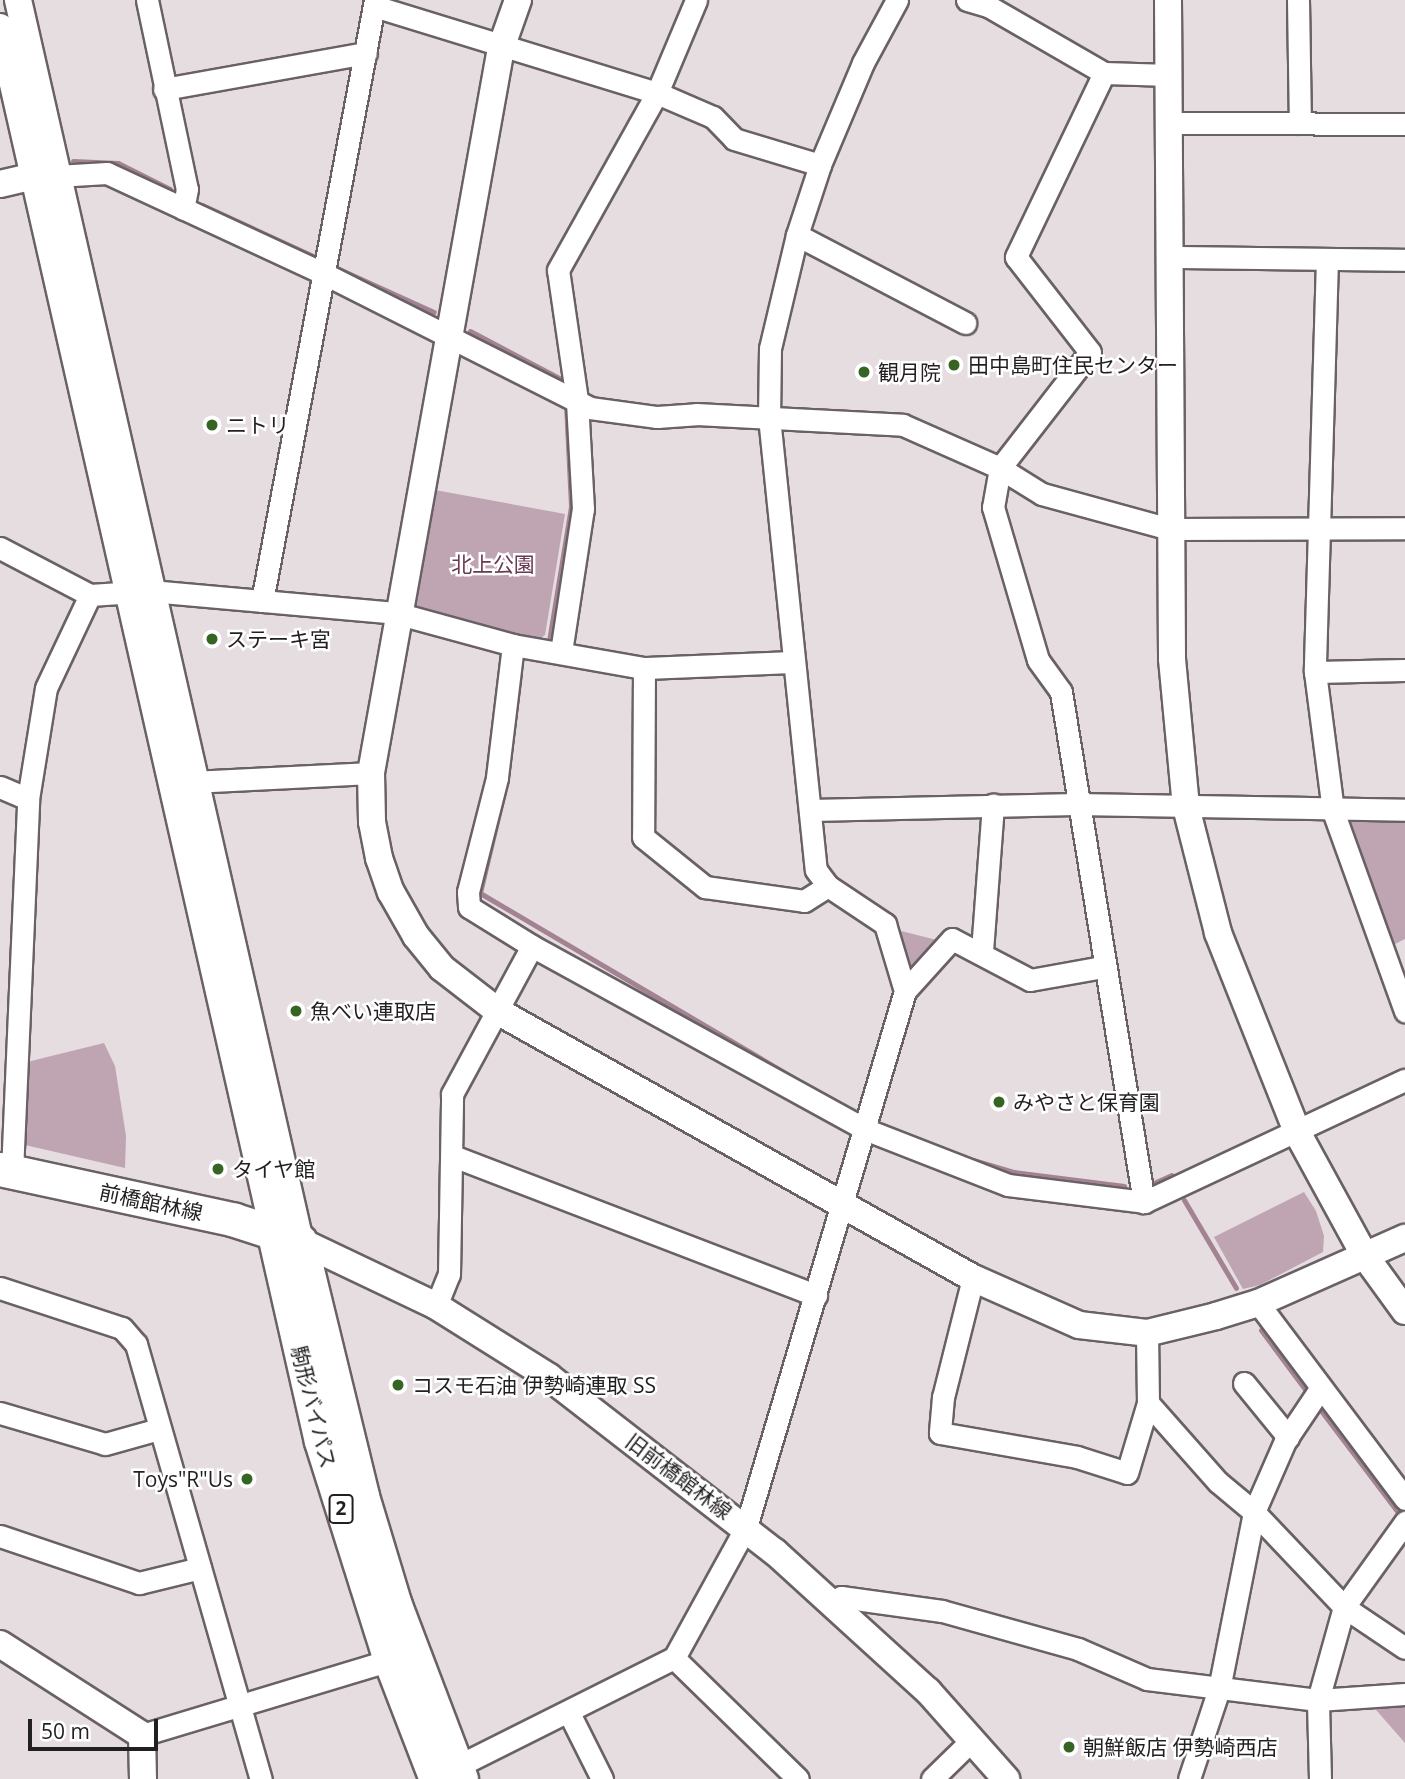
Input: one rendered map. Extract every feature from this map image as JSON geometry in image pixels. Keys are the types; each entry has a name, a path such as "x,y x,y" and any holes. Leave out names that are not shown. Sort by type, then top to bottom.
{"main road":[{"name":"前橋館林線","path":"6,1170 286,1236"},
{"name":"駒形バイパス","path":"286,1236 321,1441 390,1660 451,1775"},
{"name":"駒形バイパス","path":"286,1236 362,1496 451,1775"}],"street":[{"path":"18,0 46,176 286,1236"},
{"path":"147,0 187,189 183,209"},
{"path":"518,0 501,48 396,613 370,774 372,822 379,858 403,916 442,968 499,1012 973,1278 1079,1325 1147,1333 1258,1303 1405,1238"},
{"path":"561,652 583,509 577,400 558,270 657,93 696,0"},
{"path":"897,0 863,63 820,165 797,235 770,348 769,417 816,870 828,886 885,924 905,991"},
{"path":"967,0 988,6 1104,73 1170,75"},
{"path":"1168,0 1172,659 1186,807 1218,933 1297,1132 1366,1256 1405,1311"},
{"path":"1298,0 1300,123"},
{"path":"262,601 375,3 501,48 657,93 713,117 734,139 820,165"},
{"path":"0,27 46,176"},
{"path":"164,89 366,53"},
{"path":"1104,73 1016,257 1090,352 1000,468 993,507 1038,660 1061,692 1102,967 1144,1202"},
{"path":"1168,123 1405,124"},
{"path":"0,184 46,176 107,173 325,274 590,408 657,417 769,417 903,425 1000,468 1042,494 1170,529 1405,528"},
{"path":"797,235 965,323"},
{"path":"1170,257 1405,260"},
{"path":"1327,259 1315,672 1333,811 1396,952 1405,1011"},
{"path":"0,548 90,595 139,591 396,613 513,645 644,668 794,662"},
{"path":"139,591 192,782 286,1236"},
{"path":"6,1170 28,799 46,688 90,595"},
{"path":"513,645 496,778 466,901 532,946 867,1130 1008,1185 1144,1202 1405,1080"},
{"path":"644,668 643,837 705,887 804,901 828,886"},
{"path":"1315,672 1405,670"},
{"path":"192,782 370,774"},
{"path":"0,787 28,799"},
{"path":"811,810 993,804 1405,810"},
{"path":"982,951 993,804"},
{"path":"451,1775 674,1658 746,1527 841,1203 867,1130 905,991 952,939 982,951 1030,980 1102,967"},
{"path":"436,1306 449,1274 452,1094 460,1073 499,1012 532,946"},
{"path":"453,1156 816,1295"},
{"name":"旧前橋館林線","path":"286,1236 436,1306 549,1377 746,1527 834,1604 928,1691 1006,1779"},
{"path":"973,1278 943,1397 940,1433 1077,1457 1127,1473 1148,1403 1147,1333"},
{"path":"0,1288 131,1335 261,1779"},
{"path":"1258,1303 1405,1499"},
{"path":"1244,1383 1288,1437"},
{"path":"1189,1779 1219,1689 1254,1512 1288,1437 1320,1389"},
{"path":"1148,1403 1218,1482 1254,1512 1344,1607 1405,1648"},
{"path":"0,1413 105,1444 159,1429"},
{"path":"1320,1779 1318,1700 1344,1607 1405,1522"},
{"path":"0,1536 139,1583 200,1568"},
{"path":"834,1604 841,1597 942,1611 1077,1649 1147,1679 1318,1700 1405,1694"},
{"path":"0,1644 142,1735 390,1660"},
{"path":"674,1658 798,1779"},
{"path":"569,1713 602,1779"},
{"path":"142,1735 143,1779"},
{"path":"932,1779 972,1740"}],"green space":[{"name":"北上公園","path":"435,490 565,514 545,635 537,641 414,608"},
{"path":"1405,818 1405,939 1395,944 1388,941 1346,825 1352,819"},
{"path":"897,930 941,941 909,976"},
{"path":"104,1043 115,1066 126,1136 125,1168 25,1145 27,1062"},
{"path":"1304,1192 1316,1211 1324,1236 1323,1252 1260,1285 1243,1289 1214,1237"},
{"path":"1405,1698 1405,1743 1370,1703"}],"waterway":[{"path":"73,161 118,163 170,189"},
{"path":"202,205 315,257"},
{"path":"339,269 434,312"},
{"path":"470,331 565,381"},
{"path":"549,641 571,506 566,402"},
{"path":"506,783 520,674"},
{"path":"504,792 480,893 798,1080"},
{"path":"883,1125 898,1131"},
{"path":"973,1160 1014,1172 1124,1186"},
{"path":"1156,1182 1172,1175"},
{"path":"1184,1200 1236,1288"},
{"path":"1261,1330 1310,1396"},
{"path":"1316,1404 1403,1519"}],"place":[{"name":"田中島町住民センター","path":"954,365"},
{"name":"観月院","path":"864,372"},
{"name":"ニトリ","path":"212,425"},
{"name":"ステーキ宮","path":"212,639"},
{"name":"魚べい連取店","path":"296,1011"},
{"name":"みやさと保育園","path":"999,1102"},
{"name":"タイヤ館","path":"218,1169"},
{"name":"コスモ石油 伊勢崎連取 SS","path":"398,1385"},
{"name":"Toys\"R\"Us","path":"247,1479"},
{"name":"朝鮮飯店 伊勢崎西店","path":"1069,1747"}]}
